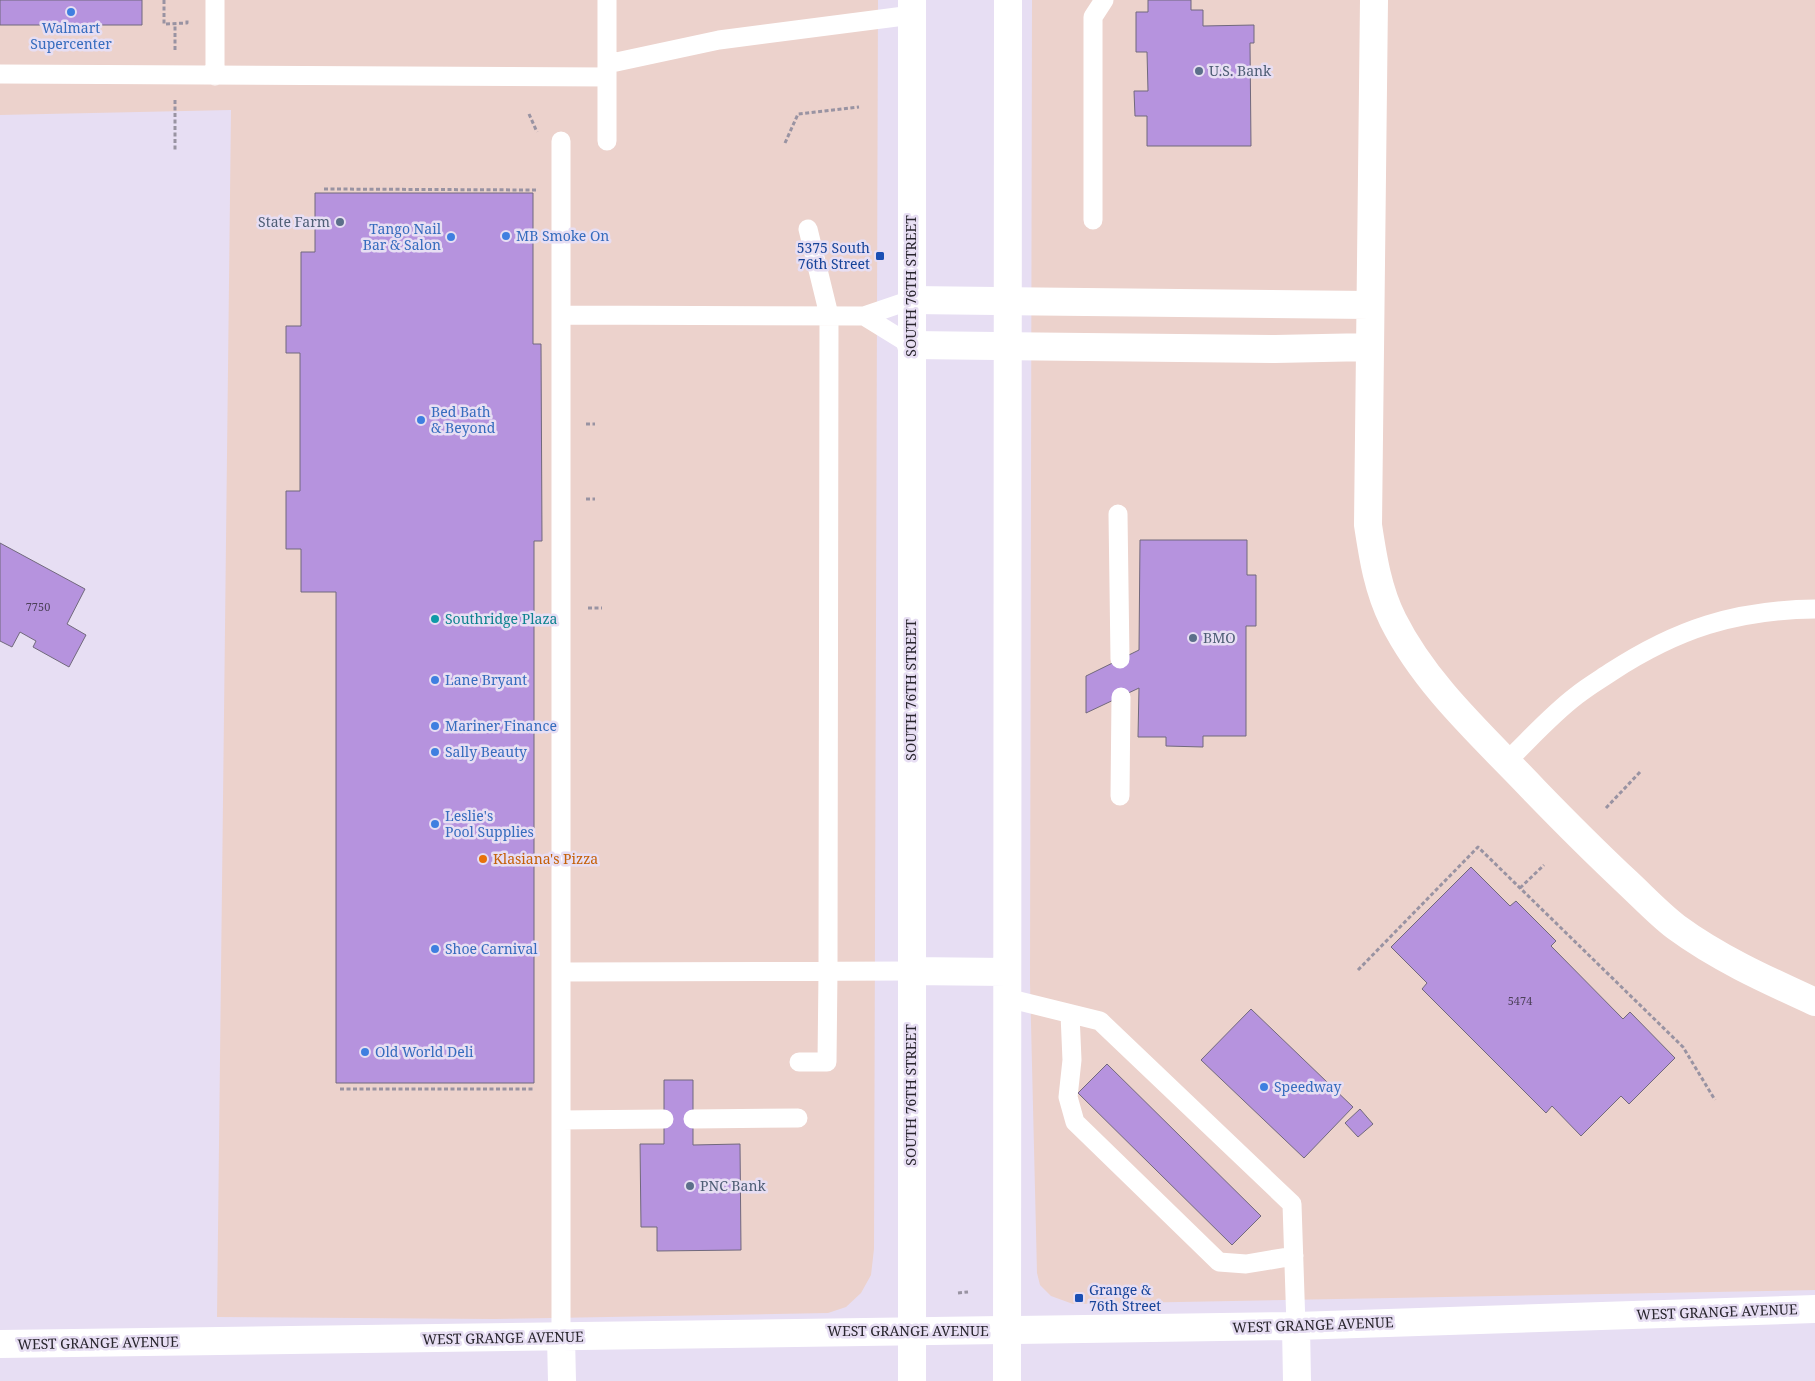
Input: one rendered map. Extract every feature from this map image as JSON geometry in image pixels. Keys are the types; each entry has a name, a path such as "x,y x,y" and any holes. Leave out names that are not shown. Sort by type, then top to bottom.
{"street":[{"path":"1007,1381 1008,0"},
{"path":"1374,0 1368,525 1377,579 1392,619 1419,666 1461,714 1575,834 1675,926 1760,976 1815,1002"},
{"name":"SOUTH 76TH STREET","path":"912,7 910,971 912,1381"},
{"path":"911,300 1370,305"},
{"path":"912,345 1275,349 1370,347"},
{"path":"910,971 1007,972"},
{"name":"WEST GRANGE AVENUE","path":"0,1344 1296,1326 1815,1309"},
{"path":"1296,1326 1297,1381"},
{"path":"561,1337 562,1381"}],"lane":[{"path":"215,0 215,76"},
{"path":"607,0 607,141"},
{"path":"1093,220 1093,17 1104,0"},
{"path":"0,74 215,76 607,71 718,40 912,7"},
{"path":"561,141 561,1337"},
{"path":"799,1062 827,1062 828,972 829,315 808,229"},
{"path":"561,315 864,316 911,300"},
{"path":"864,316 912,345"},
{"path":"1118,514 1120,659"},
{"path":"1507,761 1576,696 1640,653 1676,636 1721,620 1765,611 1815,609"},
{"path":"1120,796 1121,697"},
{"path":"561,972 910,971"},
{"path":"1007,998 1100,1021 1292,1204 1296,1326"},
{"path":"1070,1014 1072,1060 1068,1097 1075,1122 1219,1262 1246,1264 1294,1256"},
{"path":"694,1119 798,1118"},
{"path":"561,1120 664,1119"}],"path":[{"path":"164,0 164,24 186,23 187,16"},
{"path":"175,24 175,56"},
{"path":"175,94 175,152"},
{"path":"785,143 798,114 859,107"},
{"path":"324,189 536,189 536,199"},
{"path":"1606,808 1640,772"},
{"path":"1358,970 1478,847 1683,1047 1715,1100"},
{"path":"1520,888 1544,864"},
{"path":"340,1089 538,1088"},
{"path":"958,1293 968,1292"}],"shaded area":[{"path":"0,0 878,0 874,1249 871,1275 861,1293 846,1307 828,1313 495,1319 217,1317 231,110 0,115"},
{"path":"1032,0 1815,0 1815,1290 1073,1304 1051,1296 1040,1285 1037,1273 1030,982"}],"building":[{"name":"Walmart Supercenter","path":"0,0 142,0 142,25 0,25"},
{"name":"U.S. Bank","path":"1148,0 1191,0 1191,10 1203,10 1203,26 1254,25 1254,43 1250,43 1251,146 1147,146 1147,116 1135,116 1134,91 1148,91 1147,52 1136,52 1136,12 1148,12"},
{"name":"Southridge Plaza","path":"315,193 533,193 533,344 541,344 542,541 534,541 534,1083 336,1083 336,592 301,592 301,549 286,549 286,491 300,491 300,353 286,353 286,326 301,326 301,252 315,252"},
{"name":"BMO","path":"1140,540 1247,540 1247,575 1256,575 1256,626 1246,626 1246,736 1203,736 1203,747 1166,746 1166,737 1138,737 1139,688 1086,713 1086,676 1139,650"},
{"path":"0,543 85,589 67,624 86,635 69,667 33,647 36,641 20,632 12,647 0,641"},
{"path":"1471,867 1510,906 1516,901 1556,941 1551,946 1623,1019 1630,1012 1675,1058 1629,1104 1621,1096 1581,1136 1552,1106 1546,1113 1422,989 1427,983 1391,947"},
{"path":"1251,1009 1353,1107 1304,1158 1201,1060"},
{"path":"1107,1064 1261,1216 1232,1245 1078,1093"},
{"name":"PNC Bank","path":"664,1080 693,1080 693,1145 740,1144 741,1250 657,1251 657,1227 641,1227 640,1144 664,1144"},
{"path":"1360,1109 1373,1124 1358,1137 1345,1123"}],"place":[{"name":"Walmart Supercenter","path":"71,12"},
{"name":"U.S. Bank","path":"1199,71"},
{"name":"State Farm","path":"340,222"},
{"name":"MB Smoke On","path":"506,236"},
{"name":"Tango Nail Bar & Salon","path":"451,237"},
{"name":"5375 South 76th Street","path":"880,256"},
{"name":"Bed Bath & Beyond","path":"421,420"},
{"name":"Southridge Plaza","path":"435,619"},
{"name":"BMO","path":"1193,638"},
{"name":"Lane Bryant","path":"435,680"},
{"name":"Mariner Finance","path":"435,726"},
{"name":"Sally Beauty","path":"435,752"},
{"name":"Leslie's Pool Supplies","path":"435,824"},
{"name":"Klasiana's Pizza","path":"483,859"},
{"name":"Shoe Carnival","path":"435,949"},
{"name":"Old World Deli","path":"365,1052"},
{"name":"Speedway","path":"1264,1087"},
{"name":"PNC Bank","path":"690,1186"},
{"name":"Grange & 76th Street","path":"1079,1298"}]}
